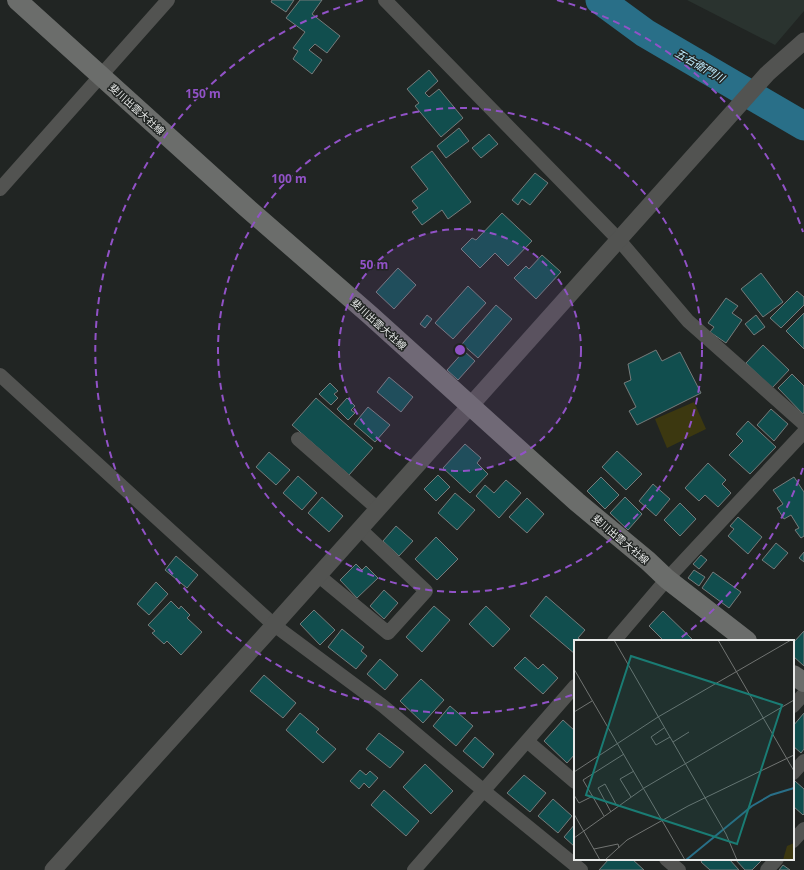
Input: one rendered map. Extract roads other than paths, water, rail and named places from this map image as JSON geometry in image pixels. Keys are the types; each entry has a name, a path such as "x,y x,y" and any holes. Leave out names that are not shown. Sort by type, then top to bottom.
{"main road":[{"name":"斐川出雲大社線","path":"17,0 577,502 648,561 667,580 739,639"},
{"path":"794,675 804,682"}],"street":[{"path":"0,189 168,0"},
{"path":"384,0 619,240 688,321 804,424"},
{"path":"53,870 768,74 804,41"},
{"path":"0,375 274,625 383,706 581,870"},
{"path":"615,640 667,580 804,432"},
{"path":"298,439 378,509"},
{"path":"318,576 388,632 426,591 360,529"},
{"path":"414,870 574,687"},
{"path":"794,705 804,694"},
{"path":"527,741 574,781"},
{"path":"794,772 804,761"},
{"path":"667,860 679,870"},
{"path":"767,870 776,860"}],"waterway":[{"name":"五右衛門川","path":"600,0 645,33 804,126"}]}
